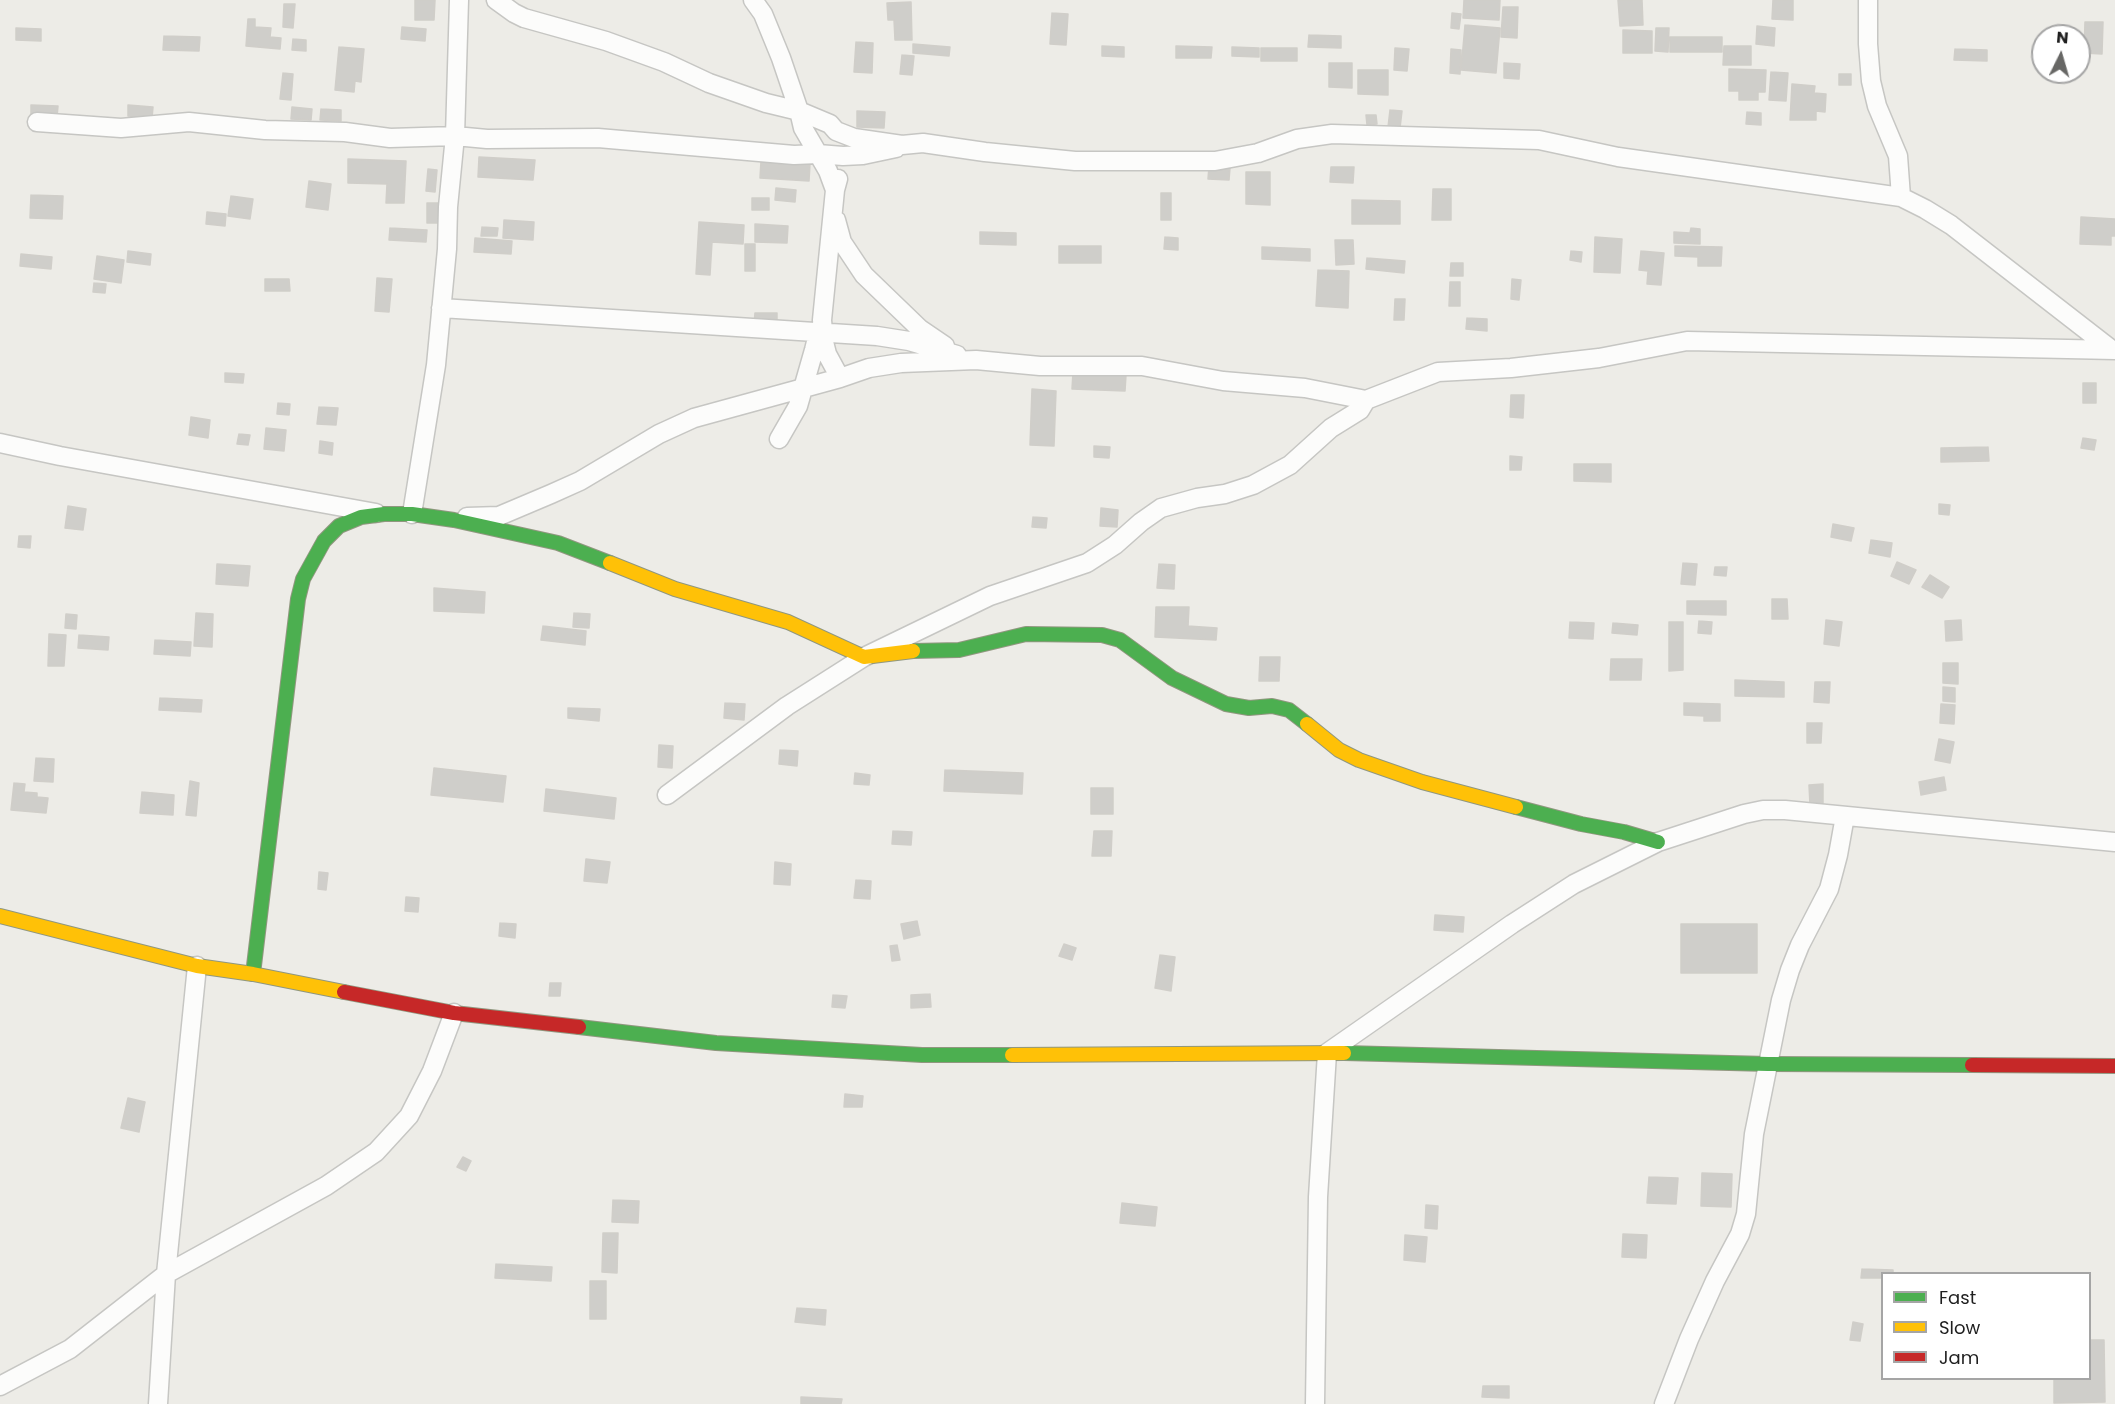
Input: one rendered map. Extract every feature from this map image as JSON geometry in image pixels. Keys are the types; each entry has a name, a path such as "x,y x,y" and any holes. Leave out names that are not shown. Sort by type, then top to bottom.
{"main road":[{"path":"253,974 298,599 303,579 324,541 339,526 361,517 384,514 412,514 454,520 558,543 675,589 788,622 864,657 924,650 959,650 1026,634 1102,635 1120,640 1172,678 1226,704 1249,708 1272,706 1289,710 1339,750 1359,760 1422,782 1658,842"},
{"path":"0,916 197,966 253,974 454,1013 716,1043 884,1054 1327,1053 1768,1064 2115,1066"}],"street":[{"path":"412,514 436,365 455,136 459,0"},
{"path":"496,0 524,18 606,41 664,62 709,83 766,103 799,111 830,124 836,131 843,156 835,190 819,333 798,406 779,439"},
{"path":"753,0 763,14 781,57 803,128 835,190"},
{"path":"1868,0 1871,81 1877,106 1898,156 1901,197"},
{"path":"37,122 121,128 189,122 265,130 345,132 390,138 455,136 487,139 598,138 843,156 893,150 902,145"},
{"path":"836,131 854,138 902,145 923,143 985,152 1075,160 1134,159 1215,162 1257,153 1297,139 1332,134 1539,140 1618,157 1901,197 1925,208 1951,225 2113,350"},
{"path":"834,215 842,242 864,275 920,329 944,345 976,360"},
{"path":"441,308 877,336 902,339 976,360"},
{"path":"819,333 840,378"},
{"path":"454,520 471,516 499,516 580,481 680,423 868,368 901,363 976,360 1040,366 1142,366 1223,381 1305,387 1366,400 1438,372 1511,368 1599,358 1687,341 2113,350"},
{"path":"667,795 787,706 864,657 990,596 1087,563 1115,545 1161,508 1197,498 1225,495 1253,485 1290,465 1331,428 1360,410 1366,400"},
{"path":"0,443 60,456 384,514"},
{"path":"1316,1404 1318,1197 1327,1053 1512,924 1574,884 1658,842 1744,814 1763,810 1785,810 2115,842"},
{"path":"1664,1404 1715,1281 1740,1234 1746,1214 1754,1134 1781,1000 1800,945 1829,889 1845,816"},
{"path":"158,1404 166,1274 197,966"},
{"path":"0,1386 70,1349 166,1274 326,1186 376,1152 409,1116 432,1071 454,1013"}],"building":[{"path":"415,0 435,0 434,20 415,20"},
{"path":"1464,0 1500,0 1499,20 1463,18"},
{"path":"1618,0 1642,0 1643,25 1620,26"},
{"path":"1773,0 1793,0 1793,20 1772,19"},
{"path":"911,2 912,40 895,40 894,20 888,20 887,3"},
{"path":"284,4 295,4 293,28 283,27"},
{"path":"1503,7 1518,7 1517,38 1501,37"},
{"path":"1052,13 1068,14 1066,45 1050,44"},
{"path":"1452,13 1461,14 1459,29 1451,28"},
{"path":"248,19 255,19 255,27 271,28 270,37 281,38 280,49 246,46"},
{"path":"2085,22 2103,22 2102,54 2091,53 2091,24 2085,24"},
{"path":"1465,25 1500,28 1496,73 1461,70"},
{"path":"1757,26 1775,28 1774,46 1756,44"},
{"path":"402,27 426,29 425,41 401,39"},
{"path":"16,28 41,29 41,41 16,40"},
{"path":"1656,28 1669,28 1668,52 1655,51"},
{"path":"1623,30 1652,31 1652,53 1623,53"},
{"path":"1309,35 1341,36 1341,48 1308,47"},
{"path":"164,36 200,37 199,51 163,50"},
{"path":"1670,37 1722,37 1722,52 1670,52"},
{"path":"293,39 306,40 306,51 292,50"},
{"path":"856,42 873,43 872,73 854,72"},
{"path":"913,44 950,47 949,56 913,53"},
{"path":"1102,46 1124,47 1124,57 1102,56"},
{"path":"1176,46 1212,47 1211,58 1176,58"},
{"path":"1724,46 1751,46 1751,65 1723,65"},
{"path":"339,47 364,49 361,82 355,81 354,92 335,90"},
{"path":"1232,47 1259,48 1259,57 1232,56"},
{"path":"1261,48 1297,48 1297,61 1261,61"},
{"path":"1395,48 1409,49 1407,71 1394,70"},
{"path":"1451,49 1461,50 1460,74 1450,73"},
{"path":"1955,49 1987,50 1987,61 1954,60"},
{"path":"902,55 914,56 912,75 900,74"},
{"path":"1329,63 1352,63 1352,88 1329,87"},
{"path":"1504,63 1520,64 1519,79 1504,78"},
{"path":"1729,69 1766,70 1765,92 1758,92 1758,100 1739,100 1739,91 1729,91"},
{"path":"1358,70 1388,70 1388,95 1358,94"},
{"path":"1771,72 1788,73 1786,101 1769,100"},
{"path":"283,73 293,74 291,100 280,99"},
{"path":"1839,74 1851,74 1851,85 1839,85"},
{"path":"1792,84 1815,86 1814,93 1826,94 1825,112 1816,111 1816,120 1790,120"},
{"path":"31,105 58,106 57,117 31,116"},
{"path":"128,105 153,107 152,118 128,116"},
{"path":"292,107 312,109 311,120 291,119"},
{"path":"321,109 341,110 341,121 320,120"},
{"path":"1390,110 1402,111 1400,128 1388,127"},
{"path":"857,111 885,112 884,128 857,127"},
{"path":"1747,112 1761,113 1761,125 1746,124"},
{"path":"1366,115 1376,115 1377,124 1367,125"},
{"path":"479,157 535,160 533,180 478,177"},
{"path":"348,159 406,161 404,203 386,203 387,184 348,183"},
{"path":"761,161 810,164 809,181 760,178"},
{"path":"1209,166 1230,168 1229,180 1208,179"},
{"path":"1331,167 1354,167 1353,183 1330,182"},
{"path":"428,169 437,170 435,192 426,191"},
{"path":"1246,172 1270,172 1270,205 1246,204"},
{"path":"309,181 331,184 328,210 306,207"},
{"path":"776,188 796,190 795,202 775,200"},
{"path":"1433,189 1451,189 1451,220 1432,220"},
{"path":"1161,193 1171,193 1171,220 1161,220"},
{"path":"31,195 63,196 62,219 30,218"},
{"path":"231,196 253,199 250,219 228,216"},
{"path":"752,198 769,198 769,210 752,210"},
{"path":"1352,200 1400,201 1400,224 1352,224"},
{"path":"427,203 439,203 439,223 427,223"},
{"path":"207,212 226,214 225,226 206,224"},
{"path":"2081,217 2115,219 2115,236 2111,236 2111,245 2080,244"},
{"path":"504,220 534,222 533,240 503,238"},
{"path":"699,222 744,225 743,244 712,242 710,275 696,274"},
{"path":"755,224 788,226 787,243 755,242"},
{"path":"482,227 498,228 497,236 481,236"},
{"path":"390,228 427,230 426,242 389,240"},
{"path":"1691,228 1700,229 1700,244 1674,243 1674,232 1690,233"},
{"path":"980,232 1016,233 1016,245 980,244"},
{"path":"1165,237 1178,238 1178,250 1164,249"},
{"path":"1595,237 1622,239 1620,273 1594,272"},
{"path":"475,238 512,241 511,254 474,252"},
{"path":"1335,240 1353,240 1354,264 1336,265"},
{"path":"745,244 755,244 755,271 745,271"},
{"path":"1059,246 1101,246 1101,263 1059,263"},
{"path":"1675,246 1722,247 1721,266 1698,266 1698,257 1675,256"},
{"path":"1262,247 1310,249 1310,261 1262,259"},
{"path":"128,251 151,254 150,265 127,262"},
{"path":"1571,251 1582,252 1581,262 1570,260"},
{"path":"1641,251 1664,253 1661,285 1647,284 1648,271 1639,270"},
{"path":"21,254 52,257 51,269 20,266"},
{"path":"97,256 124,260 121,283 94,279"},
{"path":"1367,258 1405,261 1404,273 1366,269"},
{"path":"1451,263 1463,263 1463,276 1450,276"},
{"path":"1318,270 1349,271 1348,308 1316,306"},
{"path":"377,278 392,279 389,312 375,311"},
{"path":"265,279 289,279 290,291 265,291"},
{"path":"1512,279 1521,280 1519,300 1511,299"},
{"path":"1450,282 1460,282 1460,306 1449,306"},
{"path":"94,283 106,284 105,293 93,292"},
{"path":"1395,299 1405,299 1404,320 1394,320"},
{"path":"755,313 777,313 777,324 754,324"},
{"path":"1467,318 1487,319 1487,331 1466,329"},
{"path":"1073,372 1126,375 1125,391 1072,389"},
{"path":"225,373 244,374 243,383 225,382"},
{"path":"2083,383 2096,383 2096,403 2083,403"},
{"path":"1032,389 1056,391 1054,446 1030,445"},
{"path":"1511,395 1524,395 1523,418 1510,417"},
{"path":"278,403 290,404 289,415 277,414"},
{"path":"319,407 338,408 336,425 317,424"},
{"path":"191,417 210,420 208,438 189,435"},
{"path":"266,428 286,430 284,451 264,449"},
{"path":"239,434 250,435 248,445 237,444"},
{"path":"2083,438 2096,440 2094,450 2081,448"},
{"path":"320,441 333,443 332,455 319,453"},
{"path":"1094,446 1110,447 1109,458 1094,457"},
{"path":"1988,447 1989,461 1941,462 1941,448"},
{"path":"1510,456 1522,457 1521,470 1510,470"},
{"path":"1574,464 1611,464 1611,482 1574,481"},
{"path":"1939,504 1950,505 1949,515 1939,514"},
{"path":"68,506 86,509 83,530 65,528"},
{"path":"1101,508 1118,510 1117,527 1100,526"},
{"path":"1033,517 1047,518 1046,528 1032,527"},
{"path":"1833,524 1854,528 1851,541 1831,537"},
{"path":"19,536 31,536 30,548 18,547"},
{"path":"1871,540 1892,543 1890,557 1869,553"},
{"path":"1897,562 1916,570 1909,584 1891,576"},
{"path":"1683,563 1697,564 1695,585 1681,584"},
{"path":"217,564 250,566 248,586 216,584"},
{"path":"1159,564 1175,565 1174,589 1157,588"},
{"path":"1715,567 1727,567 1726,576 1714,575"},
{"path":"1930,575 1949,587 1942,598 1922,587"},
{"path":"434,588 485,592 484,613 434,611"},
{"path":"1772,599 1787,599 1788,619 1772,619"},
{"path":"1687,601 1726,601 1726,615 1687,614"},
{"path":"1156,607 1189,607 1188,626 1217,628 1216,640 1155,637"},
{"path":"196,613 213,614 212,647 194,646"},
{"path":"574,613 590,614 589,628 573,627"},
{"path":"66,614 77,615 76,629 65,628"},
{"path":"1826,620 1842,622 1839,646 1824,644"},
{"path":"1961,620 1962,640 1946,641 1945,621"},
{"path":"1699,621 1712,622 1711,634 1698,633"},
{"path":"1570,622 1594,623 1593,639 1569,638"},
{"path":"1669,622 1683,622 1683,670 1669,671"},
{"path":"1613,623 1638,625 1637,635 1612,633"},
{"path":"543,626 586,631 585,645 541,640"},
{"path":"49,634 66,635 64,666 48,666"},
{"path":"79,635 109,637 108,650 78,648"},
{"path":"155,640 191,642 190,656 154,654"},
{"path":"1260,657 1280,657 1279,681 1259,681"},
{"path":"1611,659 1642,659 1641,680 1610,680"},
{"path":"1943,663 1958,663 1958,684 1943,683"},
{"path":"1735,680 1784,682 1784,697 1735,696"},
{"path":"1815,682 1830,682 1829,703 1814,702"},
{"path":"1943,687 1955,688 1955,702 1943,701"},
{"path":"160,698 202,700 201,712 159,710"},
{"path":"725,703 745,704 744,720 724,718"},
{"path":"1684,703 1720,704 1720,721 1704,721 1704,716 1684,715"},
{"path":"1941,704 1955,705 1954,724 1940,723"},
{"path":"568,708 600,709 599,721 568,718"},
{"path":"1807,723 1822,723 1821,743 1807,743"},
{"path":"1939,739 1954,742 1950,763 1935,760"},
{"path":"659,745 673,746 672,768 658,767"},
{"path":"780,750 798,751 797,766 779,764"},
{"path":"36,758 54,759 53,782 34,781"},
{"path":"434,768 506,776 503,802 431,795"},
{"path":"945,770 1023,773 1022,794 944,791"},
{"path":"855,773 870,775 869,785 854,784"},
{"path":"1944,777 1946,790 1921,795 1919,782"},
{"path":"190,781 199,783 196,816 186,815"},
{"path":"14,783 25,784 24,792 37,793 37,797 48,798 46,813 11,810"},
{"path":"1823,784 1823,804 1810,805 1809,785"},
{"path":"1091,788 1113,788 1113,814 1091,814"},
{"path":"546,789 616,798 614,819 544,811"},
{"path":"142,792 174,795 173,815 140,813"},
{"path":"893,831 912,832 911,845 892,844"},
{"path":"1094,831 1112,831 1111,856 1092,856"},
{"path":"586,859 610,862 607,883 584,881"},
{"path":"775,862 791,864 790,885 774,884"},
{"path":"319,872 328,873 326,890 318,889"},
{"path":"856,880 871,881 870,899 854,898"},
{"path":"406,897 419,898 418,912 405,911"},
{"path":"1435,915 1464,917 1463,932 1434,930"},
{"path":"917,921 920,935 904,939 901,924"},
{"path":"500,923 516,924 515,938 499,936"},
{"path":"1681,924 1757,924 1757,973 1681,973"},
{"path":"1064,944 1076,948 1072,960 1059,956"},
{"path":"897,945 900,960 892,961 890,946"},
{"path":"1160,955 1175,957 1171,991 1155,988"},
{"path":"550,983 561,983 560,996 549,996"},
{"path":"930,994 931,1007 911,1008 911,995"},
{"path":"833,995 847,996 845,1008 832,1007"},
{"path":"845,1094 863,1096 862,1107 844,1107"},
{"path":"128,1098 145,1102 139,1132 121,1128"},
{"path":"463,1157 471,1161 466,1171 457,1167"},
{"path":"1702,1173 1732,1174 1731,1207 1701,1206"},
{"path":"1649,1177 1678,1178 1676,1204 1647,1203"},
{"path":"613,1200 639,1201 638,1223 612,1222"},
{"path":"1122,1203 1157,1207 1155,1226 1120,1223"},
{"path":"1426,1205 1438,1206 1437,1229 1425,1228"},
{"path":"603,1233 618,1233 617,1273 602,1272"},
{"path":"1623,1234 1647,1235 1646,1258 1622,1257"},
{"path":"1405,1235 1427,1237 1425,1262 1404,1260"},
{"path":"496,1264 552,1267 551,1281 495,1278"},
{"path":"1862,1269 1893,1270 1893,1272 1881,1272 1881,1278 1861,1278"},
{"path":"590,1281 606,1281 606,1319 590,1319"},
{"path":"797,1308 826,1310 825,1325 795,1322"},
{"path":"1853,1322 1863,1324 1860,1341 1850,1340"},
{"path":"2091,1340 2104,1340 2105,1402 2054,1403 2054,1380 2091,1380"},
{"path":"1483,1386 1509,1386 1509,1398 1482,1397"},
{"path":"801,1397 842,1399 841,1404 801,1404"}],"traffic: fast":[{"path":"253,974 298,599 303,579 324,541 339,526 361,517 412,514 454,520 558,543 610,563"},
{"path":"913,651 959,650 1026,634 1102,635 1120,640 1172,678 1226,704 1249,708 1272,706 1289,710 1307,724"},
{"path":"1516,807 1658,842"},
{"path":"579,1027 716,1043 922,1055 1012,1055"},
{"path":"1344,1053 1768,1064 1972,1065"}],"traffic: slow":[{"path":"610,563 675,589 788,622 864,657 913,651"},
{"path":"1307,724 1339,750 1359,760 1422,782 1516,807"},
{"path":"0,916 197,966 253,974 344,992"},
{"path":"1012,1055 1344,1053"}],"traffic: jam":[{"path":"344,992 454,1013 579,1027"},
{"path":"1972,1065 2115,1066"}]}
